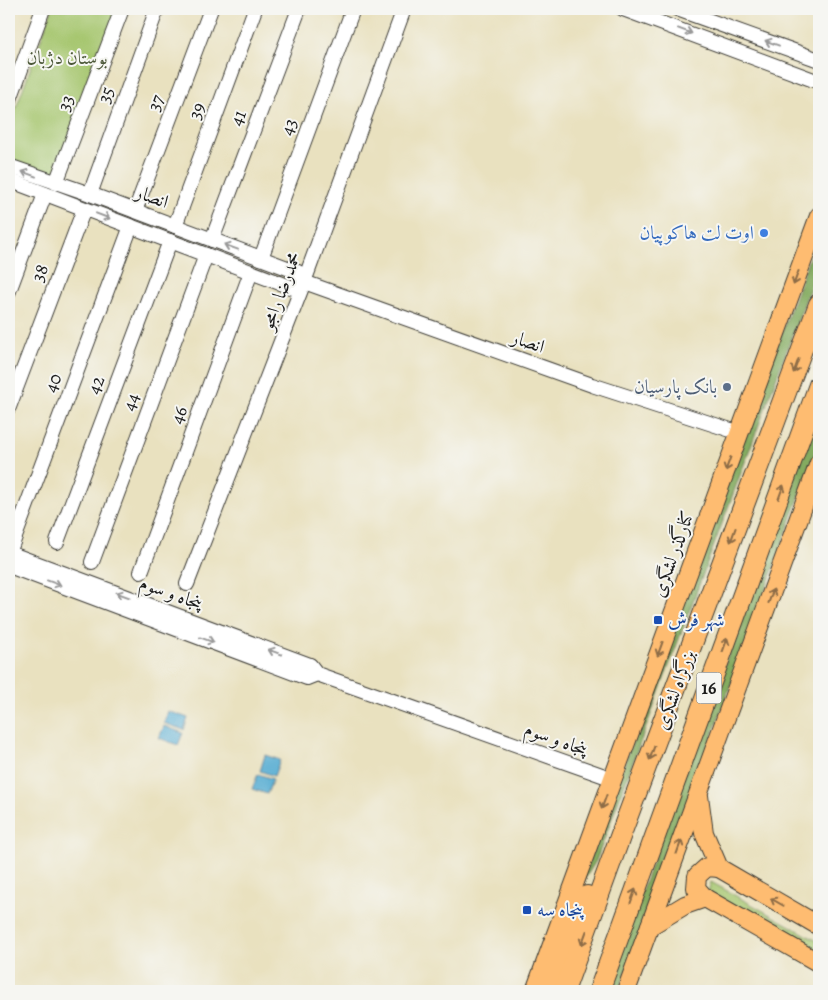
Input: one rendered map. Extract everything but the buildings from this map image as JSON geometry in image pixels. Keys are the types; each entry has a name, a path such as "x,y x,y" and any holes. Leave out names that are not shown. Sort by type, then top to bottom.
{"highway":[{"name":"بزرگراه لشگری","path":"564,991 819,304"},
{"name":"بزرگراه لشگری","path":"599,991 819,385"},
{"path":"545,991 562,947 624,826"}],"main road":[{"name":"کنارگذر لشگری","path":"535,991 819,216"},
{"path":"626,991 699,793 814,493 819,463"},
{"path":"699,793 704,833 719,868"},
{"path":"819,926 719,868 707,867 696,876 696,888 704,898 819,964"},
{"path":"650,926 685,906 704,898"}],"street":[{"path":"9,102 43,9"},
{"name":"33","path":"56,183 122,9"},
{"name":"35","path":"90,194 158,9"},
{"name":"37","path":"135,211 211,9"},
{"name":"39","path":"175,226 255,9"},
{"name":"41","path":"212,240 299,9"},
{"name":"43","path":"261,258 352,9"},
{"name":"محمدرضا رامجو","path":"187,584 304,282 404,9"},
{"path":"623,9 819,82"},
{"path":"677,9 819,60"},
{"name":"انصار","path":"9,166 90,194 298,272 304,282 583,381 740,433"},
{"name":"انصار","path":"9,180 293,288 304,282"},
{"path":"9,291 46,194"},
{"name":"38","path":"9,407 84,209"},
{"name":"40","path":"9,553 131,226"},
{"name":"42","path":"56,542 170,241"},
{"name":"44","path":"92,562 206,255"},
{"name":"46","path":"141,572 251,272"},
{"name":"پنجاه و سوم","path":"9,553 310,665 317,674 613,779"},
{"name":"پنجاه و سوم","path":"9,566 307,678 317,674"}],"green space":[{"name":"بوستان دژبان","path":"52,9 119,9 55,177 9,160 9,127"},
{"path":"819,231 819,262 816,272 596,861 579,888"},
{"path":"819,408 819,443 619,991 605,991"},
{"path":"711,882 819,942 819,955 708,892"}],"water":[{"path":"168,711 188,718 184,730 164,723"},
{"path":"164,726 183,733 178,745 159,738"},
{"path":"265,755 280,760 274,776 260,771"},
{"path":"258,774 273,779 267,794 252,789"}],"place":[{"name":"اوت لت هاکوپیان","path":"764,233"},
{"name":"بانک پارسیان","path":"727,387"},
{"name":"شهر فرش","path":"658,620"},
{"name":"پنجاه سه","path":"527,910"}]}
